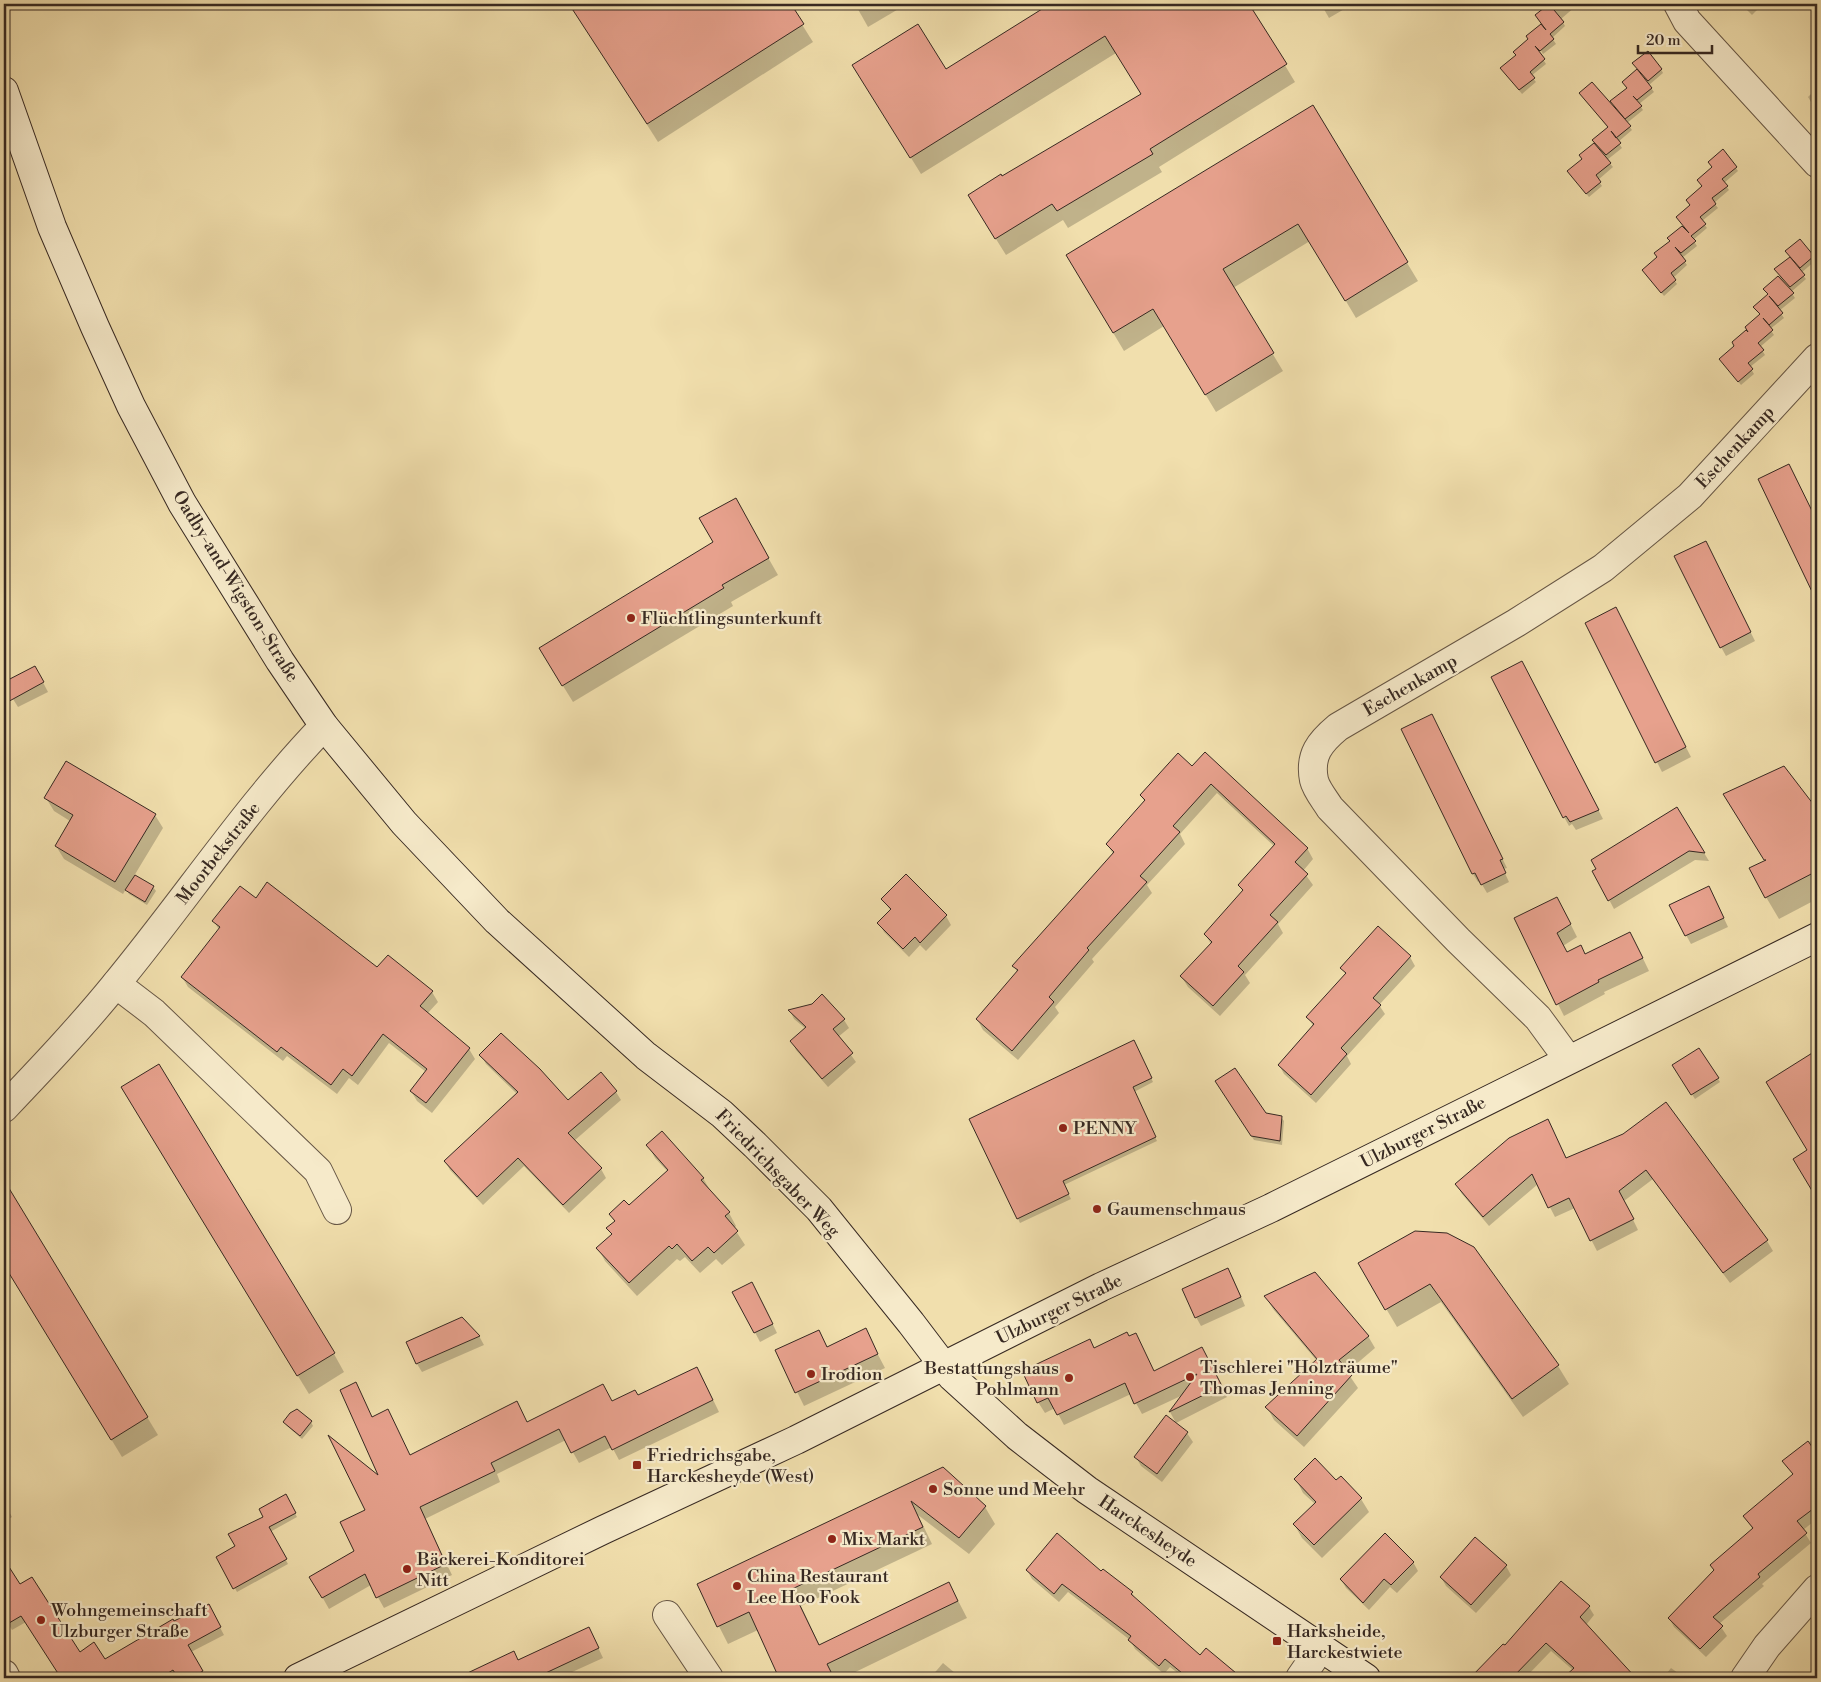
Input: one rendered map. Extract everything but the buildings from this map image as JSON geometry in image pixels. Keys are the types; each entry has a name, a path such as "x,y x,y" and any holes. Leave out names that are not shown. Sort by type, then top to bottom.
{"main road":[{"path":"1678,4 1687,21 1817,163"},
{"name":"Oadby-and-Wigston-Straße","path":"4,91 52,227 131,406 182,503 280,661 324,726 404,823 497,921 588,1004"},
{"name":"Eschenkamp","path":"1568,1059 1538,1018 1458,940 1330,808 1314,782 1313,756 1324,739 1338,727 1510,627 1604,568 1690,496 1817,358"},
{"name":"Moorbekstraße","path":"4,1108 64,1044 116,984 250,810 298,753 324,726"},
{"name":"Ulzburger Straße","path":"298,1678 796,1440 1101,1288 1271,1208 1817,937"},
{"path":"116,984 154,1013 318,1170 337,1210"},
{"name":"Friedrichsgaber Weg","path":"588,1004 646,1056 722,1114 819,1210 911,1322 944,1366"},
{"name":"Harckesheyde","path":"944,1366 952,1377 1017,1436 1056,1468 1320,1649 1366,1678"},
{"path":"1745,1678 1767,1646 1817,1589"},
{"path":"667,1615 709,1678"},
{"path":"1300,1678 1320,1649"},
{"path":"4,1674 6,1678"}],"place":[{"name":"Flüchtlingsunterkunft","path":"631,618"},
{"name":"PENNY","path":"1063,1128"},
{"name":"Gaumenschmaus","path":"1097,1209"},
{"name":"Irodion","path":"811,1374"},
{"name":"Tischlerei \"Holzträume\" Thomas Jenning","path":"1190,1377"},
{"name":"Bestattungshaus Pohlmann","path":"1069,1378"},
{"name":"Friedrichsgabe, Harckesheyde (West)","path":"637,1465"},
{"name":"Sonne und Meehr","path":"933,1489"},
{"name":"Mix Markt","path":"832,1539"},
{"name":"Bäckerei-Konditorei Nitt","path":"407,1569"},
{"name":"China Restaurant Lee Hoo Fook","path":"737,1586"},
{"name":"Wohngemeinschaft Ulzburger Straße","path":"41,1620"},
{"name":"Harksheide, Harckestwiete","path":"1277,1641"}]}
